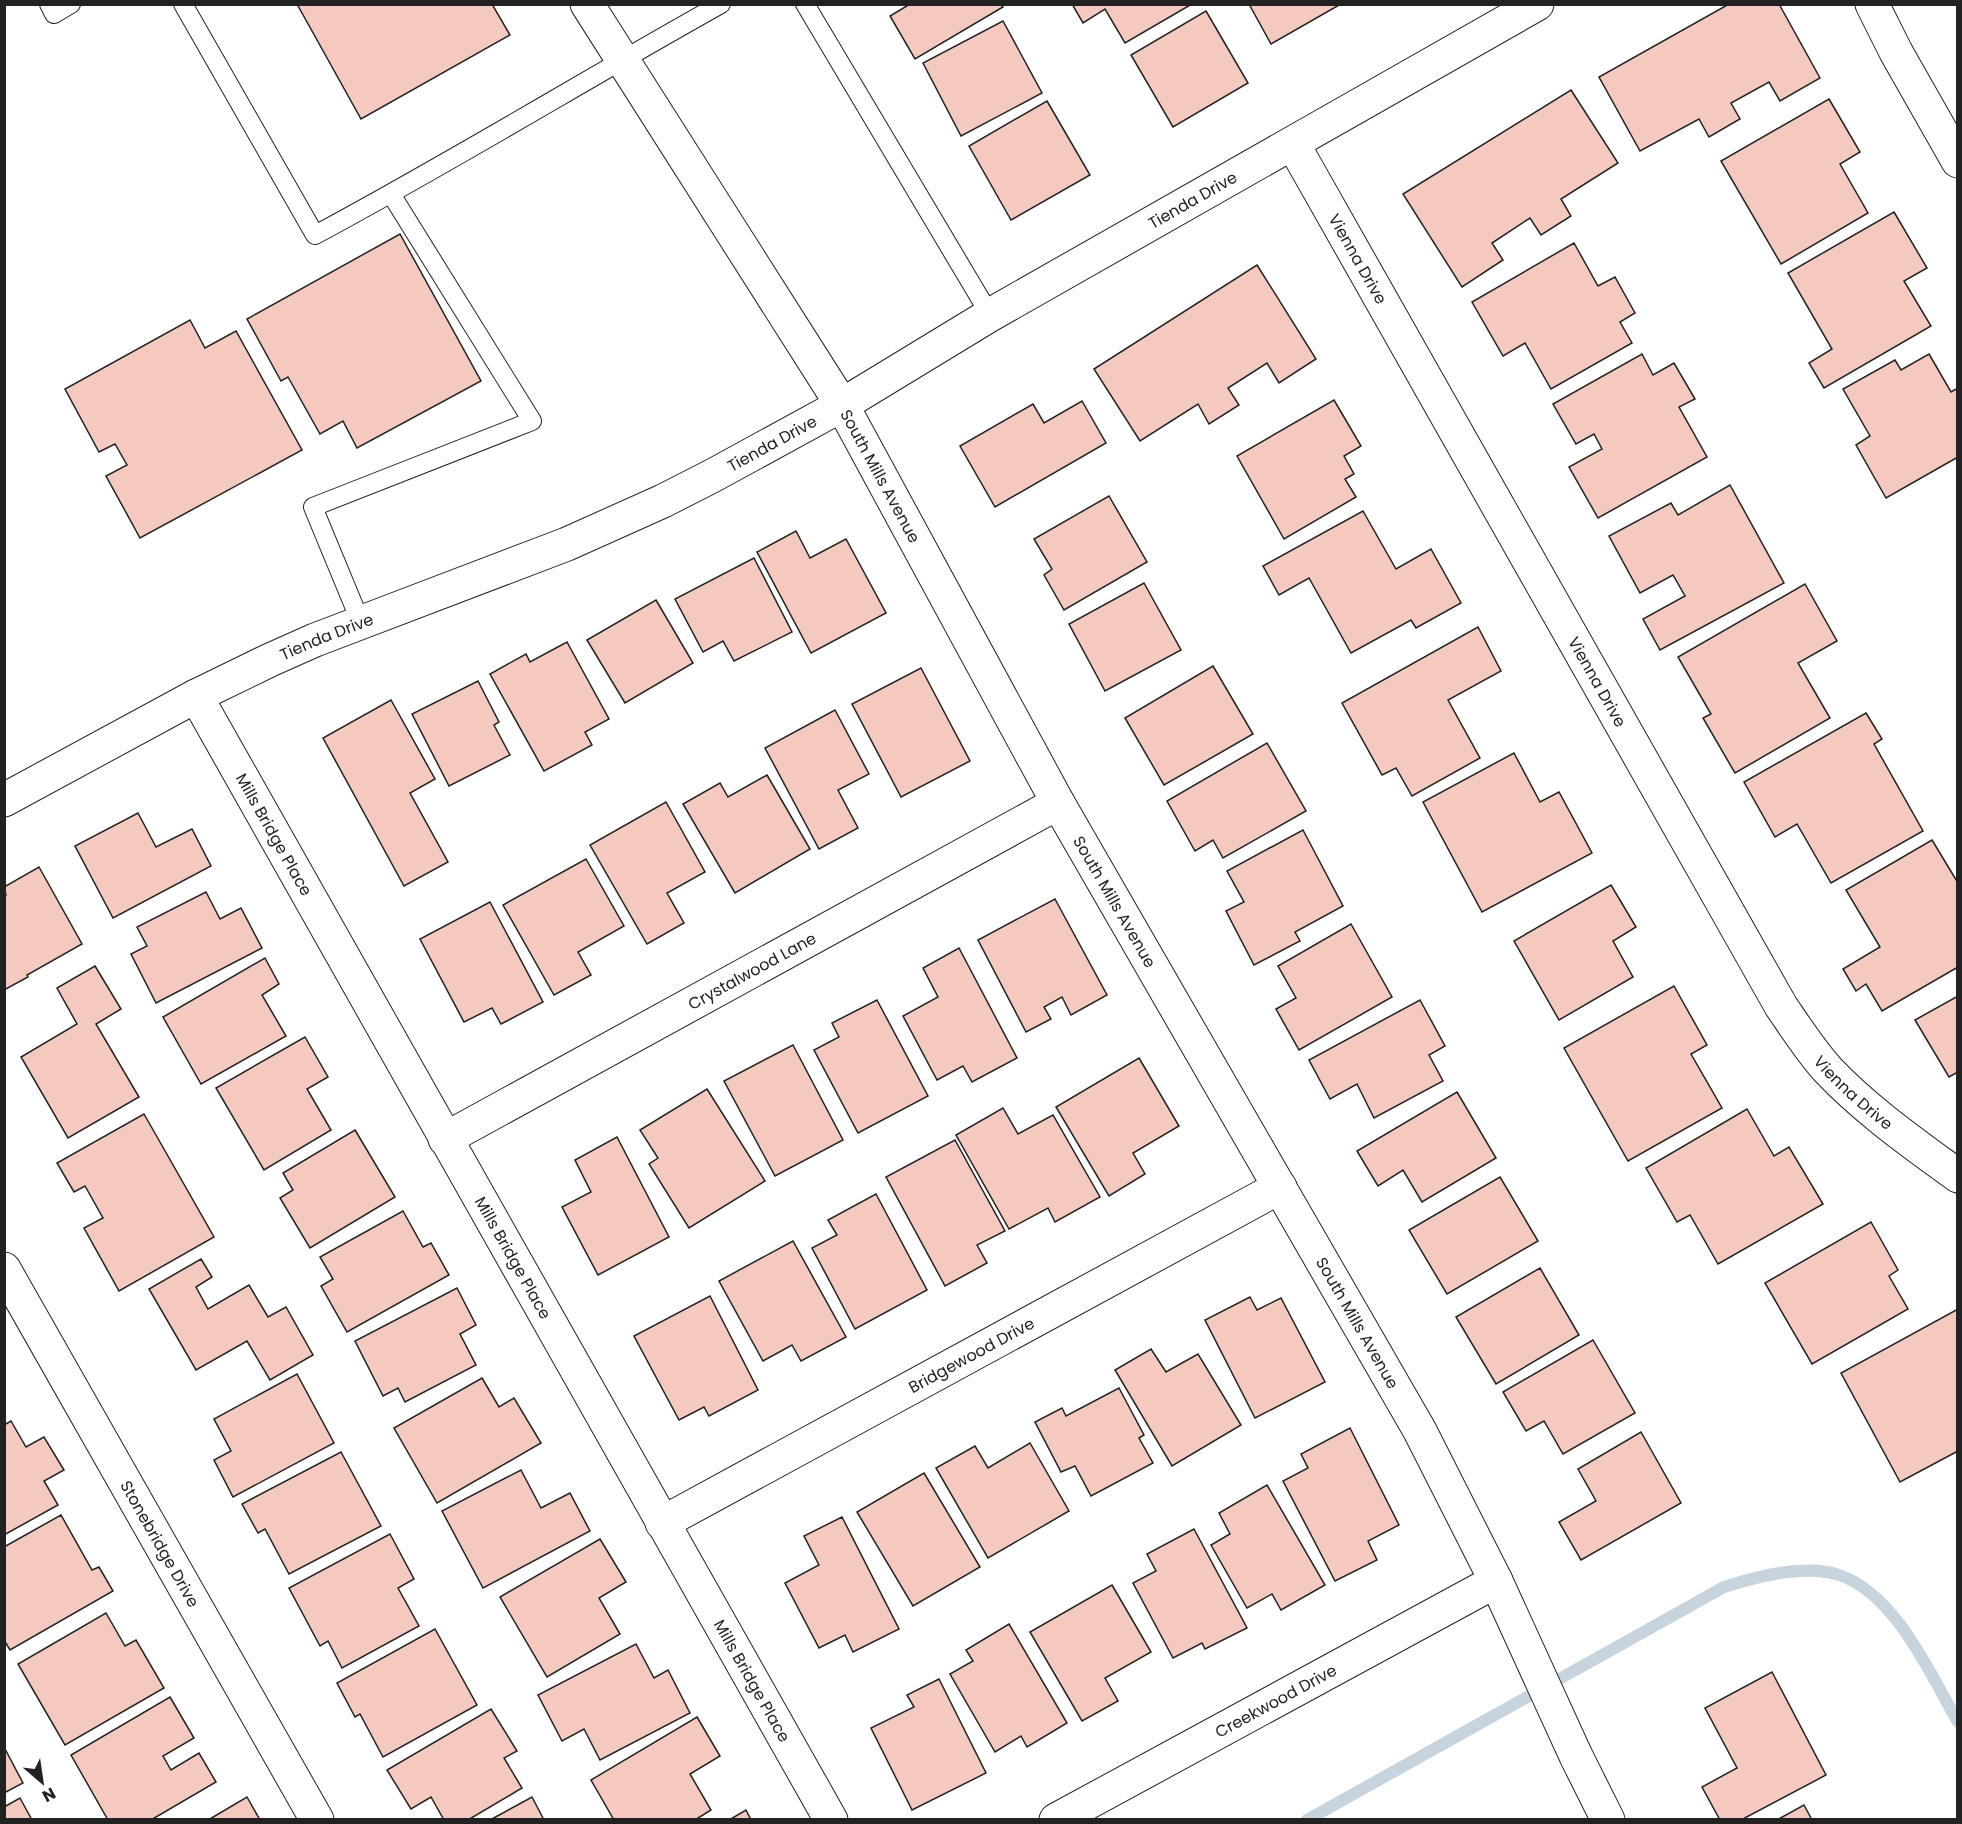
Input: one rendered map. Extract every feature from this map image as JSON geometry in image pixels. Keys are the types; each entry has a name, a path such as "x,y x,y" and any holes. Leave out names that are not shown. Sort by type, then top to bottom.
{"street":[{"name":"South Mills Avenue","path":"587,4 842,405 1058,803 1420,1431 1496,1581 1576,1756 1608,1820"},
{"name":"Tienda Drive","path":"4,800 196,696 279,656 526,560 615,523 712,476 842,405 990,315 1538,4"},
{"path":"1872,4 1896,52 1958,161"},
{"name":"Vienna Drive","path":"1293,144 1781,1006 1804,1041 1851,1093 1958,1176"},
{"name":"Mills Bridge Place","path":"196,696 831,1820"},
{"name":"Crystalwood Lane","path":"445,1140 1058,803"},
{"name":"Bridgewood Drive","path":"662,1523 1280,1187"},
{"name":"Stonebridge Drive","path":"4,1269 317,1820"},
{"name":"Creekwood Drive","path":"1056,1820 1496,1581"}],"lane":[{"path":"49,4 54,14 71,4"},
{"path":"183,4 315,235 391,194 721,4"},
{"path":"805,4 990,315"},
{"path":"361,623 313,507 532,421 391,194"}],"building":[{"path":"297,4 492,4 510,35 361,119"},
{"path":"910,4 1001,4 1003,7 915,59 890,16"},
{"path":"1072,4 1192,4 1125,43 1105,9 1083,23"},
{"path":"1249,4 1341,4 1271,44"},
{"path":"1729,4 1779,4 1820,78 1780,101 1769,82 1731,103 1740,119 1709,137 1699,119 1640,151 1599,77"},
{"path":"1206,11 1248,83 1173,127 1131,55"},
{"path":"1003,21 1042,93 961,136 923,63"},
{"path":"1571,90 1618,163 1561,199 1571,216 1541,235 1530,218 1492,243 1503,260 1462,287 1403,194"},
{"path":"1829,99 1860,152 1840,164 1868,213 1781,264 1721,161"},
{"path":"1047,101 1090,175 1011,220 969,146"},
{"path":"1894,212 1927,268 1904,281 1931,326 1824,388 1809,363 1832,349 1788,273"},
{"path":"400,234 481,381 357,448 343,421 320,434 288,377 281,381 247,319"},
{"path":"1574,243 1598,286 1615,277 1635,313 1620,322 1632,343 1551,389 1525,343 1503,356 1472,302"},
{"path":"1257,265 1316,359 1279,383 1267,363 1228,388 1239,405 1209,424 1198,404 1140,441 1094,369"},
{"path":"190,320 205,348 236,331 302,450 140,538 106,476 127,465 115,444 99,452 65,389"},
{"path":"1642,354 1653,375 1674,363 1695,399 1679,407 1707,457 1598,518 1569,467 1602,449 1594,434 1576,444 1553,404"},
{"path":"1929,354 1951,392 1958,388 1958,457 1886,498 1856,445 1870,436 1843,389 1895,360 1901,370"},
{"path":"1334,400 1361,446 1344,456 1354,474 1345,479 1356,497 1284,539 1237,456"},
{"path":"1082,401 1106,443 995,507 960,446 1033,404 1044,423"},
{"path":"1730,485 1784,583 1660,650 1643,619 1685,596 1673,575 1640,593 1609,536 1671,503 1678,515"},
{"path":"1109,496 1147,562 1064,610 1044,575 1052,569 1034,539"},
{"path":"1363,511 1396,569 1431,549 1461,603 1416,628 1411,620 1351,653 1309,578 1279,595 1263,566"},
{"path":"796,531 810,558 846,539 886,613 811,653 757,552"},
{"path":"754,558 792,632 734,661 723,641 703,652 675,599"},
{"path":"1144,583 1181,650 1105,691 1069,624"},
{"path":"1805,584 1837,641 1798,663 1830,718 1735,773 1703,718 1711,714 1678,657"},
{"path":"656,600 693,663 625,703 587,640"},
{"path":"1478,627 1501,671 1448,700 1480,758 1412,796 1396,768 1382,775 1342,703"},
{"path":"567,642 609,719 585,732 592,745 544,771 490,674 526,654 530,662"},
{"path":"1213,666 1253,734 1164,785 1125,718"},
{"path":"921,668 970,761 901,797 852,704"},
{"path":"478,681 499,722 494,725 510,755 449,786 412,714"},
{"path":"391,700 435,779 410,793 448,862 404,886 323,738"},
{"path":"835,710 869,774 838,790 858,828 819,849 765,748"},
{"path":"1866,713 1882,739 1874,744 1923,831 1831,883 1797,824 1775,837 1744,782"},
{"path":"1267,743 1306,811 1223,858 1213,840 1195,851 1167,801"},
{"path":"1514,753 1540,802 1559,792 1592,853 1482,912 1423,802"},
{"path":"767,775 810,849 735,893 683,804 720,783 728,797"},
{"path":"666,802 705,872 667,893 684,923 647,944 590,845"},
{"path":"138,813 156,847 192,829 211,866 113,918 75,846"},
{"path":"1303,830 1343,906 1295,932 1300,941 1254,965 1226,911 1244,902 1227,871"},
{"path":"1932,840 1958,883 1958,967 1882,1011 1866,984 1856,991 1843,969 1880,947 1846,890"},
{"path":"586,859 624,926 578,952 591,975 554,995 503,905"},
{"path":"39,867 82,944 4,990 4,896 6,895 4,887"},
{"path":"1611,885 1636,927 1613,941 1633,977 1559,1020 1514,941"},
{"path":"206,892 220,919 241,908 262,948 156,1003 131,954 147,946 137,927"},
{"path":"1055,899 1107,995 1071,1015 1062,997 1044,1007 1051,1019 1026,1032 978,940"},
{"path":"490,902 543,1002 501,1024 492,1008 464,1022 420,939"},
{"path":"1351,924 1392,997 1299,1050 1276,1009 1296,998 1278,966"},
{"path":"959,948 1017,1058 972,1082 963,1066 937,1080 903,1016 938,997 923,968"},
{"path":"265,958 279,984 262,995 286,1036 201,1084 163,1017"},
{"path":"95,966 121,1009 96,1024 139,1097 68,1138 21,1057 77,1024 57,988"},
{"path":"1674,986 1707,1045 1691,1054 1722,1108 1628,1161 1564,1048"},
{"path":"1958,996 1958,1072 1949,1077 1915,1020"},
{"path":"877,1000 928,1096 858,1133 814,1050 839,1037 832,1023"},
{"path":"1420,1000 1445,1046 1429,1055 1443,1081 1374,1118 1357,1084 1330,1099 1309,1060"},
{"path":"305,1037 328,1077 307,1089 331,1130 264,1170 216,1088"},
{"path":"793,1045 843,1140 775,1176 724,1081"},
{"path":"1139,1058 1179,1126 1133,1153 1145,1174 1109,1196 1056,1107"},
{"path":"707,1089 765,1181 689,1228 649,1164 658,1158 640,1130"},
{"path":"1457,1092 1496,1158 1422,1202 1403,1170 1378,1186 1357,1151"},
{"path":"1003,1108 1018,1134 1053,1115 1100,1197 1055,1222 1048,1208 1009,1229 956,1135"},
{"path":"1747,1109 1774,1156 1789,1147 1823,1204 1718,1264 1690,1215 1677,1222 1646,1168"},
{"path":"144,1114 214,1237 119,1291 84,1228 103,1218 85,1186 74,1192 57,1163"},
{"path":"355,1130 395,1197 310,1248 280,1198 293,1190 283,1173"},
{"path":"617,1137 669,1237 598,1275 562,1207 591,1192 575,1160"},
{"path":"955,1140 1005,1231 977,1245 987,1263 945,1286 886,1177"},
{"path":"1500,1177 1538,1241 1447,1294 1409,1230"},
{"path":"876,1194 927,1290 855,1329 812,1248 837,1235 828,1220"},
{"path":"403,1211 423,1247 431,1243 449,1275 347,1332 321,1286 333,1279 320,1257"},
{"path":"1871,1222 1898,1270 1889,1276 1908,1309 1812,1364 1765,1283"},
{"path":"793,1241 846,1337 801,1361 792,1345 763,1361 719,1281"},
{"path":"201,1259 212,1277 196,1287 208,1309 249,1285 268,1317 286,1307 313,1355 270,1380 247,1341 196,1370 149,1289"},
{"path":"1540,1268 1579,1335 1496,1384 1456,1317"},
{"path":"457,1288 476,1325 460,1334 476,1365 405,1402 398,1388 383,1396 355,1341"},
{"path":"710,1296 758,1390 709,1416 704,1407 679,1420 634,1336"},
{"path":"1250,1297 1257,1310 1281,1298 1325,1382 1255,1418 1205,1320"},
{"path":"1958,1309 1958,1451 1900,1482 1841,1373"},
{"path":"1593,1340 1635,1413 1563,1454 1544,1421 1526,1431 1503,1392"},
{"path":"1151,1349 1166,1372 1198,1354 1241,1425 1172,1466 1115,1370"},
{"path":"297,1374 334,1443 233,1497 214,1460 231,1451 214,1419"},
{"path":"482,1378 499,1407 514,1398 541,1443 437,1503 394,1428"},
{"path":"1119,1388 1144,1435 1139,1438 1153,1463 1091,1496 1075,1466 1061,1472 1035,1422 1062,1408 1066,1416"},
{"path":"11,1421 26,1447 44,1437 64,1470 44,1481 58,1505 4,1535 4,1425"},
{"path":"1350,1428 1399,1525 1368,1541 1377,1560 1335,1581 1283,1481 1308,1468 1301,1454"},
{"path":"1641,1432 1681,1503 1581,1560 1559,1522 1596,1501 1578,1469"},
{"path":"1030,1443 1069,1511 988,1558 936,1468 975,1446 988,1468"},
{"path":"341,1452 381,1526 289,1574 265,1529 258,1533 242,1504"},
{"path":"521,1470 541,1508 570,1493 590,1531 483,1588 442,1511"},
{"path":"924,1473 980,1567 913,1606 857,1512"},
{"path":"1267,1485 1325,1585 1281,1610 1272,1594 1247,1608 1211,1545 1230,1534 1219,1513"},
{"path":"61,1515 92,1570 99,1567 113,1591 10,1650 4,1640 4,1547"},
{"path":"842,1517 899,1629 853,1652 845,1635 819,1648 785,1583 819,1565 804,1536"},
{"path":"1194,1529 1247,1628 1205,1649 1202,1643 1173,1658 1133,1583 1156,1571 1147,1554"},
{"path":"390,1534 414,1579 398,1588 419,1626 342,1668 328,1641 320,1646 289,1588"},
{"path":"600,1539 626,1582 599,1598 620,1634 547,1677 500,1597"},
{"path":"1112,1585 1151,1652 1105,1678 1118,1701 1082,1721 1030,1632"},
{"path":"106,1613 125,1646 136,1640 164,1688 65,1745 18,1664"},
{"path":"1009,1624 1067,1723 1027,1747 1021,1736 995,1752 950,1674 973,1661 966,1650"},
{"path":"435,1629 477,1705 383,1757 360,1714 355,1717 337,1683"},
{"path":"636,1644 654,1678 668,1670 690,1713 600,1760 584,1729 562,1741 538,1695"},
{"path":"1772,1672 1826,1775 1741,1820 1720,1820 1702,1787 1737,1768 1705,1708"},
{"path":"939,1679 986,1773 912,1810 871,1728 914,1707 907,1695"},
{"path":"170,1697 194,1738 163,1756 171,1770 199,1753 216,1782 151,1820 108,1820 71,1755"},
{"path":"491,1709 517,1751 504,1758 522,1788 468,1820 444,1820 431,1797 411,1809 387,1770"},
{"path":"697,1717 720,1756 690,1774 711,1810 695,1820 614,1820 591,1780"},
{"path":"4,1747 23,1783 4,1793"},
{"path":"247,1797 260,1820 208,1820"},
{"path":"532,1797 544,1820 490,1820"},
{"path":"20,1798 32,1820 4,1820 4,1807"},
{"path":"1804,1805 1812,1820 1777,1820"},
{"path":"746,1810 751,1820 729,1820"}],"waterway":[{"path":"1307,1820 1724,1587 1783,1572 1828,1572 1862,1586 1879,1601 1910,1639 1958,1722"}]}
